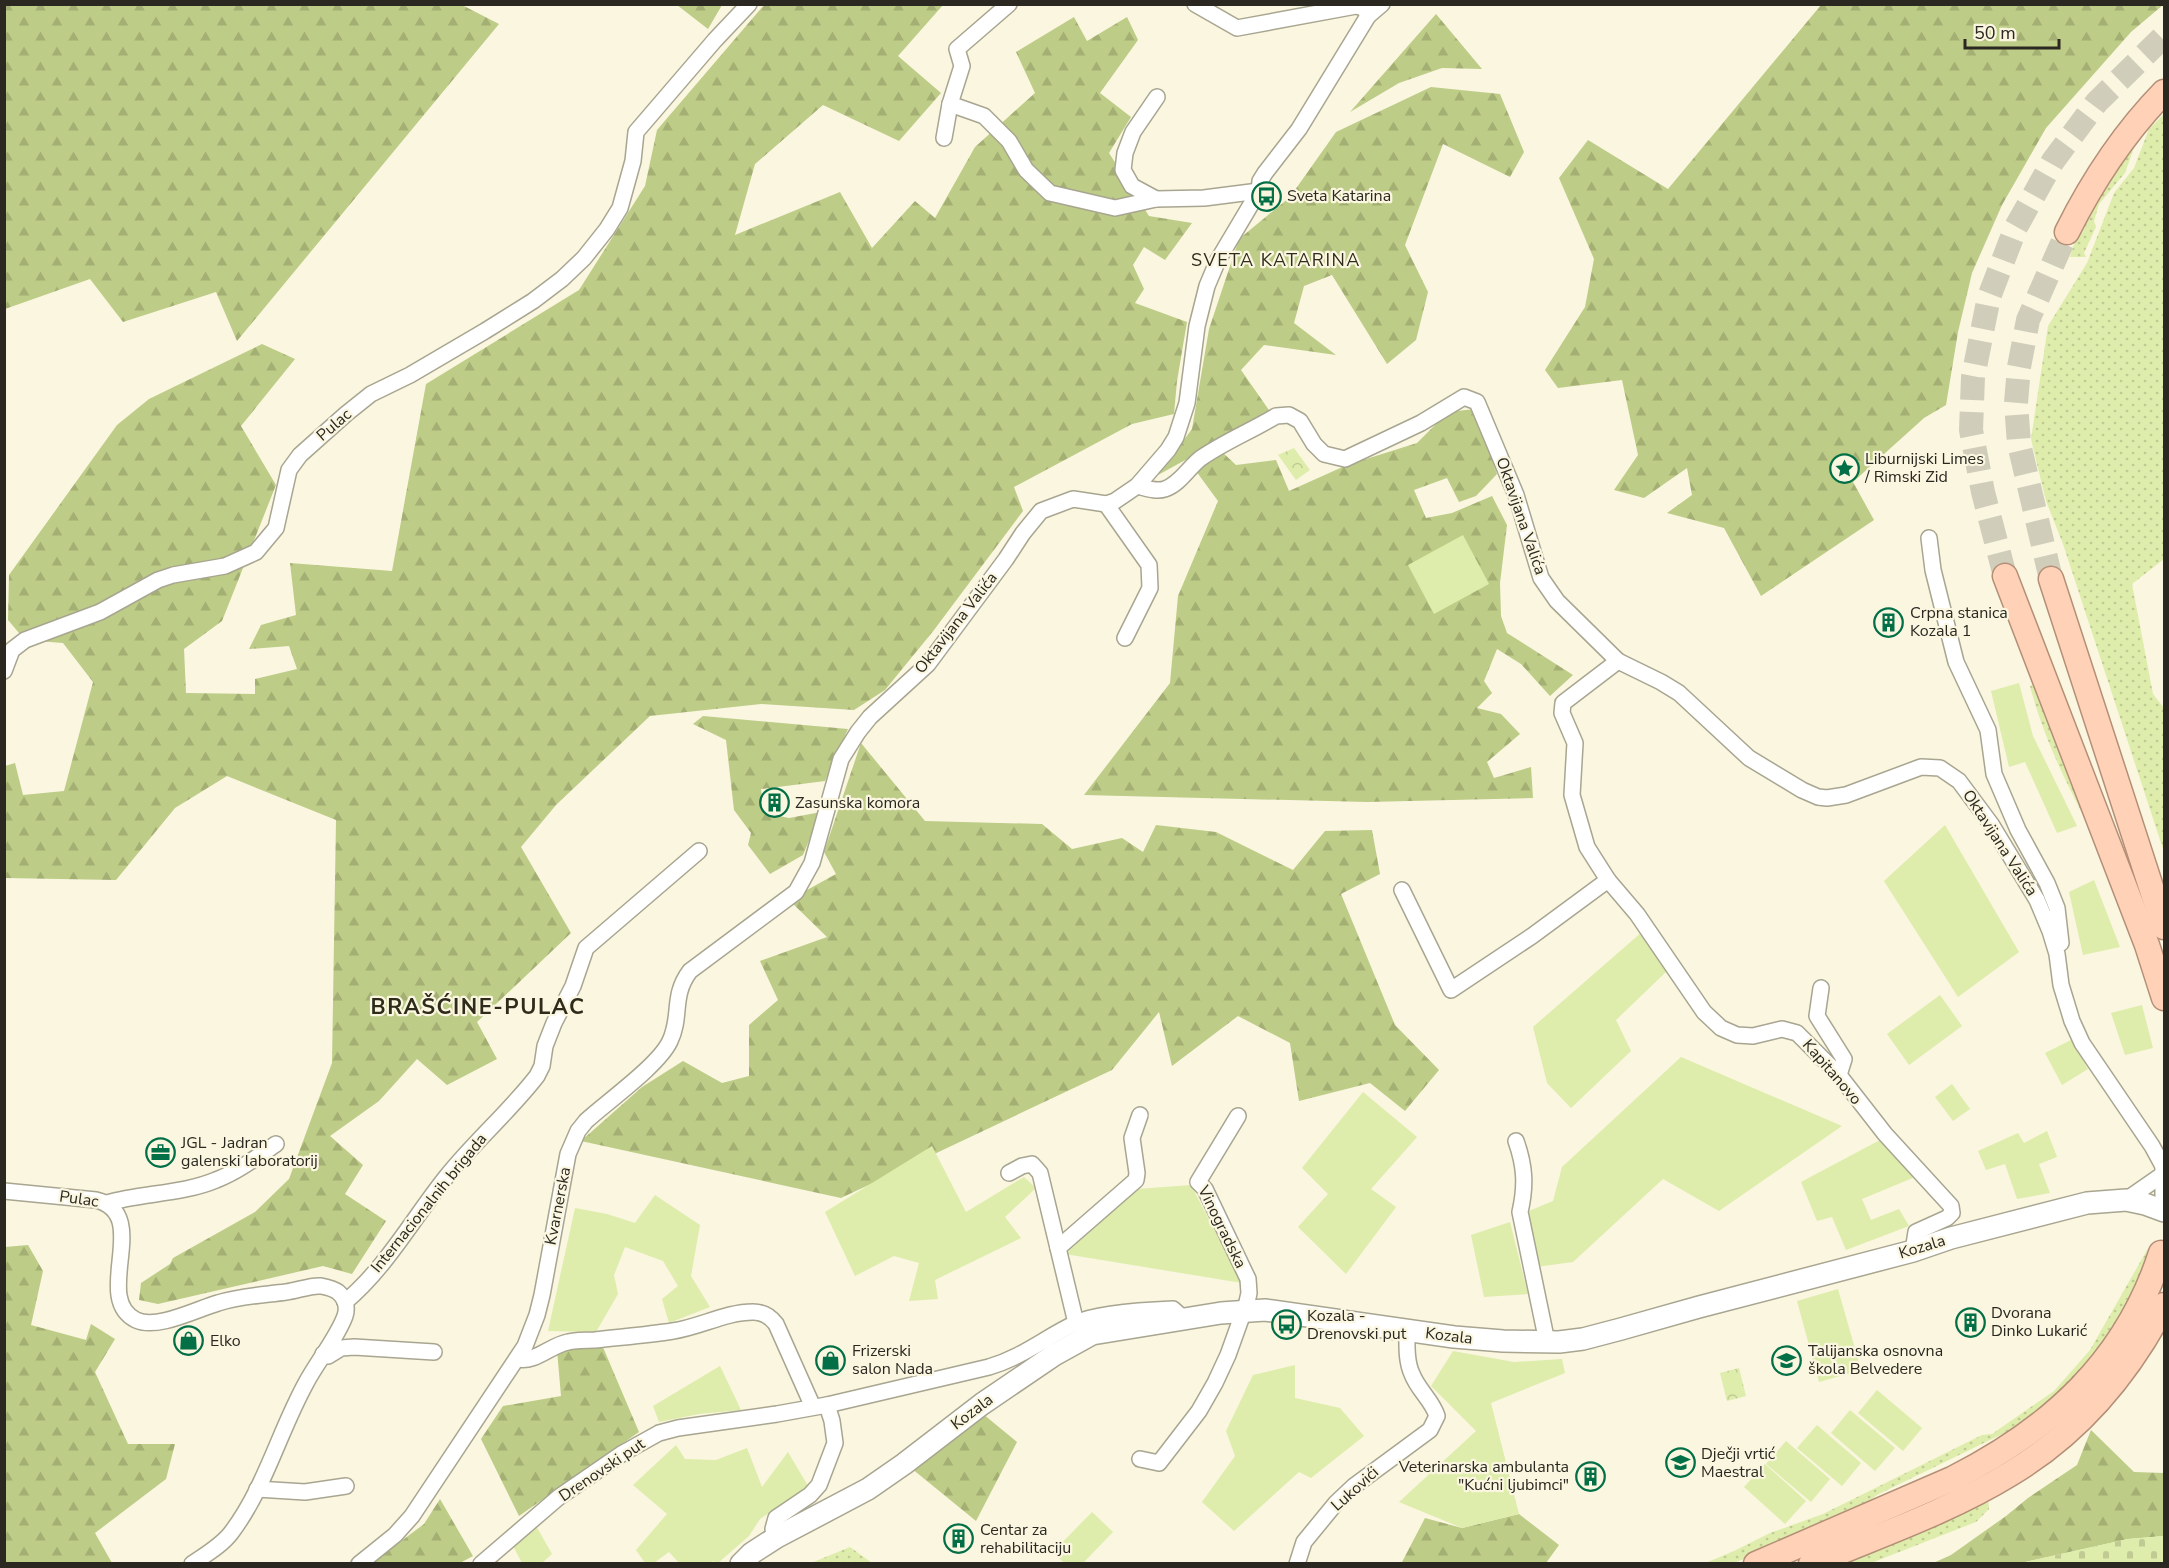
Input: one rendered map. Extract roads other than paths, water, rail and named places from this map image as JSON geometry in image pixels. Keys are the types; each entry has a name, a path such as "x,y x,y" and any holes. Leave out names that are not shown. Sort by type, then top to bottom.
{"highway":[{"path":"2067,232 2089,188 2106,162 2164,92"},
{"path":"2005,576 2144,937 2164,998"},
{"path":"2051,579 2164,927"},
{"path":"1756,1563 1952,1479 1983,1464 2031,1433 2074,1395 2111,1352 2148,1289 2162,1253"},
{"path":"1811,1563 1978,1492 2034,1458 2079,1421 2117,1379 2145,1340 2164,1305"}],"main road":[{"name":"Kozala","path":"741,1563 777,1537 853,1498 892,1473 982,1404 1072,1343 1092,1334 1183,1318 1242,1310 1265,1310 1407,1331 1496,1341 1547,1342 1593,1337 1913,1251 1951,1238 2087,1203 2126,1200 2164,1210"}],"street":[{"name":"Pulac","path":"4,671 12,650 24,640 100,612 159,580 173,575 225,567 256,552 276,528 289,470 300,456 338,420 371,394 410,375 533,301 562,279 584,258 620,208 633,161 636,132 749,4"},
{"path":"944,138 950,104 962,66 957,49 1009,4"},
{"path":"1195,4 1237,27 1356,6 1364,8 1368,16"},
{"path":"1125,638 1150,588 1149,565 1106,504 1115,501 1137,486 1176,437 1187,403 1197,326 1207,286 1218,260 1259,191 1260,181 1299,129 1368,16 1382,4"},
{"path":"1156,199 1132,186 1123,170 1125,153 1133,132 1157,97"},
{"path":"950,104 984,116 1009,141 1026,170 1050,194 1115,207 1156,199 1204,198 1259,191"},
{"name":"Oktavijana Valića","path":"1137,486 1152,490 1166,489 1202,458 1276,416 1289,416 1300,421 1314,444 1324,454 1345,459 1421,423 1464,397 1478,402 1516,495 1541,578 1557,601 1618,661 1679,693 1749,758 1802,790 1818,796 1827,798 1846,795 1921,767 1940,768 1959,781 2013,857 2037,900 2050,931 2057,954 2061,985 2072,1021 2082,1043 2152,1146 2163,1170"},
{"name":"Oktavijana Valića","path":"799,888 812,863 841,759 864,725 928,664 1041,511 1073,499 1106,504"},
{"name":"Oktavijana Valića","path":"1929,538 1933,570 1956,662 1988,730 1994,774 2018,830 2047,883 2057,908 2062,946 2057,954"},
{"name":"Kapitanovo","path":"1618,661 1569,696 1563,703 1562,712 1575,743 1572,795 1587,847 1608,880 1637,914 1704,1012 1721,1028 1737,1035 1753,1036 1782,1029 1797,1033 1839,1075 1885,1134 1951,1206 1952,1213 1947,1218 1916,1232 1913,1251"},
{"name":"Internacionalnih brigada","path":"192,1563 227,1538 257,1489 296,1403 345,1316 345,1302 359,1290 378,1267 471,1147 537,1076 542,1066 545,1046 573,986 586,948 699,851"},
{"path":"1402,890 1451,990 1532,936 1608,880"},
{"name":"Kvarnerska","path":"359,1563 395,1535 412,1516 525,1346 537,1315 568,1154 578,1131 586,1121 665,1051 674,1031 681,985 690,970 792,896 799,888"},
{"path":"1821,988 1817,1016 1844,1059 1839,1075"},
{"path":"1058,1248 1136,1180 1132,1138 1140,1115"},
{"name":"Vinogradska","path":"1238,1116 1198,1182 1205,1189 1248,1279 1249,1293 1242,1310"},
{"path":"1516,1141 1525,1175 1525,1191 1520,1212 1547,1342"},
{"path":"107,1203 199,1186 217,1180 276,1144"},
{"path":"1009,1173 1032,1164 1040,1173 1076,1323"},
{"path":"2126,1200 2163,1170"},
{"path":"2163,1170 2164,1210"},
{"name":"Pulac","path":"4,1191 107,1203 116,1210 121,1226 118,1293 121,1307 126,1315 138,1321 152,1324 221,1302 320,1286 336,1290 345,1302"},
{"name":"Drenovski put","path":"481,1563 559,1497 640,1442 659,1433 820,1406 1005,1362 1032,1350 1087,1318 1173,1310 1183,1318"},
{"path":"1140,1459 1159,1463 1199,1411 1228,1354 1242,1310"},
{"path":"518,1359 533,1358 552,1347 569,1342 674,1331 731,1315 758,1313 769,1317 776,1324 835,1433 833,1451 815,1490 776,1518 773,1529 777,1537"},
{"name":"Lukovići","path":"1297,1563 1304,1542 1336,1503 1354,1486 1430,1430 1437,1416 1412,1374 1407,1353 1407,1331"},
{"path":"322,1354 328,1356 341,1348 354,1347 434,1352"},
{"path":"257,1489 305,1492 346,1486"}],"tunnel":[{"path":"2005,576 1983,492 1971,430 1973,377 1989,297 2016,227 2053,161 2097,102 2164,36"},
{"path":"2051,579 2019,444 2016,403 2019,367 2028,320 2067,232"}],"place":[{"name":"Sveta Katarina","path":"1266,196"},
{"name":"Liburnijski Limes / Rimski Zid","path":"1844,468"},
{"name":"Crpna stanica Kozala 1","path":"1889,622"},
{"name":"Zasunska komora","path":"774,803"},
{"name":"JGL - Jadran galenski laboratorij","path":"160,1152"},
{"name":"Dvorana Dinko Lukarić","path":"1970,1322"},
{"name":"Kozala - Drenovski put","path":"1286,1325"},
{"name":"Elko","path":"189,1341"},
{"name":"Frizerski salon Nada","path":"831,1360"},
{"name":"Talijanska osnovna škola Belvedere","path":"1787,1360"},
{"name":"Dječji vrtić Maestral","path":"1680,1463"},
{"name":"Veterinarska ambulanta \"Kućni ljubimci\"","path":"1590,1476"},
{"name":"Centar za rehabilitaciju","path":"959,1539"}],"district":[{"name":"SVETA KATARINA","path":"1276,260"},
{"name":"BRAŠĆINE-PULAC","path":"478,1007"}]}
